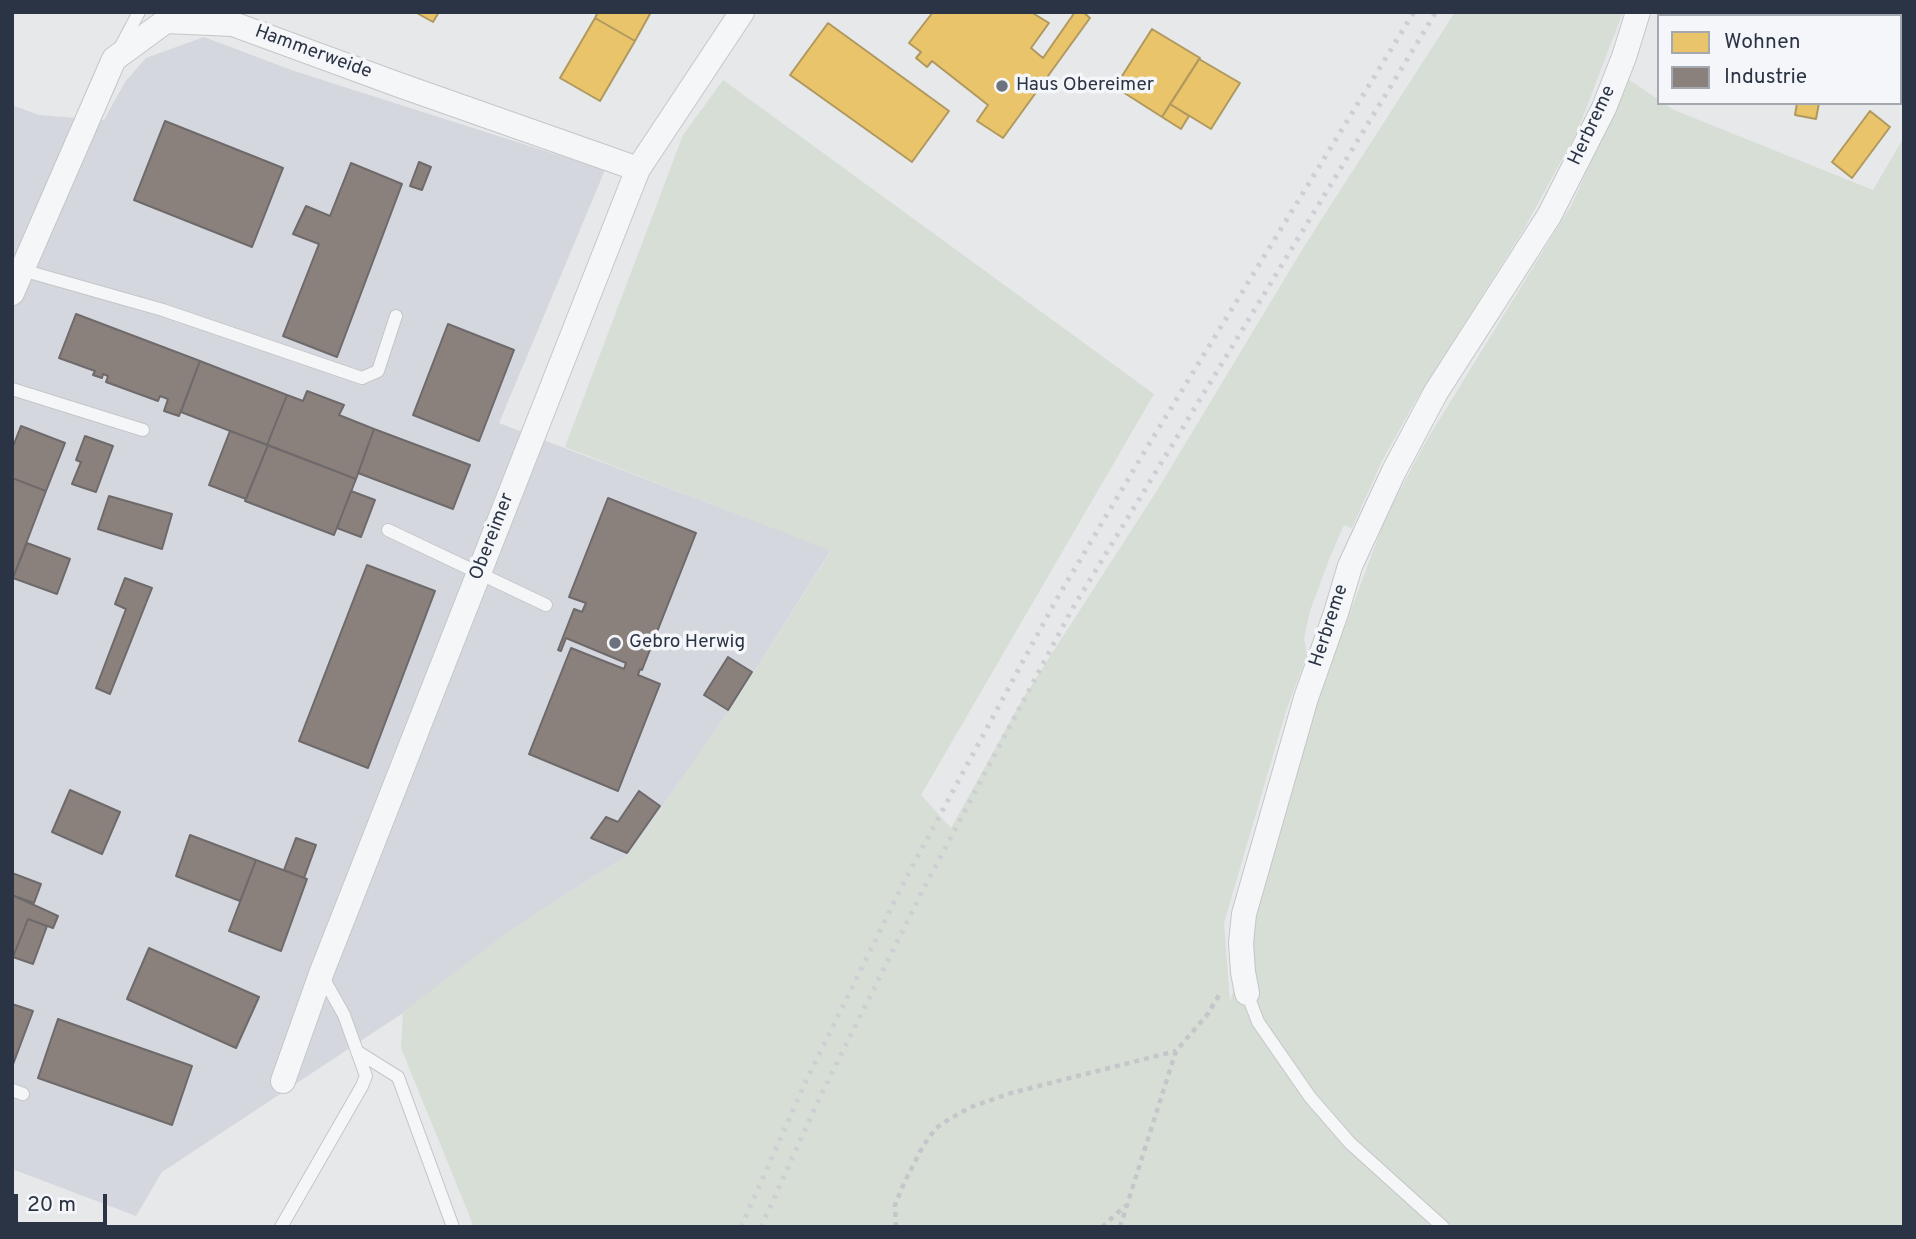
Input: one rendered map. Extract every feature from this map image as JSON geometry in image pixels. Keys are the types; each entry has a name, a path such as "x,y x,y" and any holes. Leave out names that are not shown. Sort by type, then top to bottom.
{"street":[{"name":"Obereimer","path":"283,1081 321,974 638,169 742,12"},
{"name":"Herbreme","path":"1247,993 1241,943 1244,915 1306,698 1350,566 1394,471 1436,392 1549,216 1604,108 1638,12"},
{"name":"Hammerweide","path":"12,293 114,59 166,20 233,24 638,169"}],"lane":[{"path":"114,59 139,12"},
{"path":"22,270 163,310 362,378 378,371 396,316"},
{"path":"12,389 143,430"},
{"path":"388,530 547,606"},
{"path":"281,1227 366,1076 344,1014 321,974"},
{"name":"Herbreme","path":"1247,993 1258,1022 1310,1097 1350,1143 1443,1227"},
{"path":"358,1052 398,1077 453,1227"}],"path":[{"path":"1120,1227 1176,1051 1208,1015 1224,986"},
{"path":"896,1227 895,1205 904,1183 929,1137 936,1128 951,1118 971,1107 1011,1093 1176,1051"},
{"path":"1102,1227 1125,1206"}],"shaded area":[{"path":"1455,12 1623,12 1577,132 1524,229 1416,400 1382,461 1352,528 1344,525 1330,557 1310,611 1304,638 1307,655 1286,711 1224,923 1230,1002 1323,684 1386,517 1425,443 1572,204 1628,79 1657,99 1657,105 1666,105 1873,190 1904,137 1904,1227 474,1227 401,1048 403,1012 508,932 629,854 732,707 831,551 565,447 683,135 723,80 1154,394 921,795 951,828 1022,700 1158,489 1305,245"},
{"path":"204,37 294,71 605,170 499,423 831,550 732,707 629,854 508,932 403,1013 162,1172 136,1216 12,1169 12,105 39,115 104,120 125,82 146,58"}],"building: Wohnen":[{"path":"415,12 439,12 433,22"},
{"path":"598,12 651,12 635,41 595,18"},
{"name":"Haus Obereimer","path":"933,12 1031,12 1049,23 1031,48 1043,58 1075,12 1083,12 1090,18 1003,138 977,121 988,105 932,61 927,67 916,58 921,52 909,43"},
{"path":"1904,12 1902,46 1902,14 1872,14"},
{"path":"595,18 635,41 600,101 560,78"},
{"path":"828,23 949,111 912,162 790,75"},
{"path":"1152,29 1200,58 1162,117 1115,87"},
{"path":"1199,59 1240,83 1211,129 1170,104"},
{"path":"1170,104 1189,116 1181,129 1162,117"},
{"path":"1797,105 1819,105 1816,119 1795,115"},
{"path":"1870,111 1890,127 1852,178 1832,162"}],"building: Industrie":[{"path":"165,121 283,168 252,247 134,200"},
{"path":"419,162 431,167 422,190 410,186"},
{"path":"351,163 402,184 337,357 283,336 319,244 293,234 306,206 330,216"},
{"path":"76,314 200,361 179,416 164,411 168,399 160,396 158,401 106,382 108,376 103,374 102,378 93,375 95,371 59,358"},
{"path":"448,324 514,350 479,441 413,415"},
{"path":"200,361 287,395 267,445 181,412"},
{"path":"307,391 344,405 339,415 374,429 356,479 267,445 287,395 303,401"},
{"path":"21,426 65,443 46,491 12,478 12,449"},
{"path":"374,429 470,465 453,509 358,473"},
{"path":"230,431 268,445 246,499 209,485"},
{"path":"85,436 113,446 96,492 72,484 81,462 76,460"},
{"path":"268,445 356,479 334,535 245,501"},
{"path":"12,478 46,491 13,578 12,578"},
{"path":"351,491 375,500 361,537 337,528"},
{"path":"109,496 172,514 162,549 98,529"},
{"name":"Gebro Herwig","path":"608,498 696,533 638,675 660,684 618,791 529,754 571,648 624,669 626,663 566,638 561,651 558,650 574,609 582,612 586,603 569,597"},
{"path":"27,543 70,559 57,594 13,578"},
{"path":"367,565 435,591 368,768 299,741"},
{"path":"125,578 152,588 110,694 96,688 126,609 115,604"},
{"path":"728,657 752,672 728,710 704,695"},
{"path":"70,790 120,812 102,854 52,832"},
{"path":"639,791 660,806 627,853 591,838 606,817 618,822"},
{"path":"190,835 256,860 240,901 176,876"},
{"path":"296,838 316,845 304,878 284,870"},
{"path":"256,860 307,879 281,951 229,931"},
{"path":"12,873 41,884 34,903 12,895"},
{"path":"12,895 58,916 53,928 28,919 13,957"},
{"path":"28,919 47,926 33,964 13,957"},
{"path":"149,948 259,997 236,1048 127,999"},
{"path":"12,1004 33,1011 12,1067"},
{"path":"58,1019 192,1066 172,1125 38,1078"}],"railway":[{"path":"741,1227 806,1081 906,878 1055,602 1414,12"},
{"path":"761,1227 819,1099 924,888 1071,611 1436,12"}],"place":[{"name":"Haus Obereimer","path":"1002,86"},
{"name":"Gebro Herwig","path":"615,643"}]}
